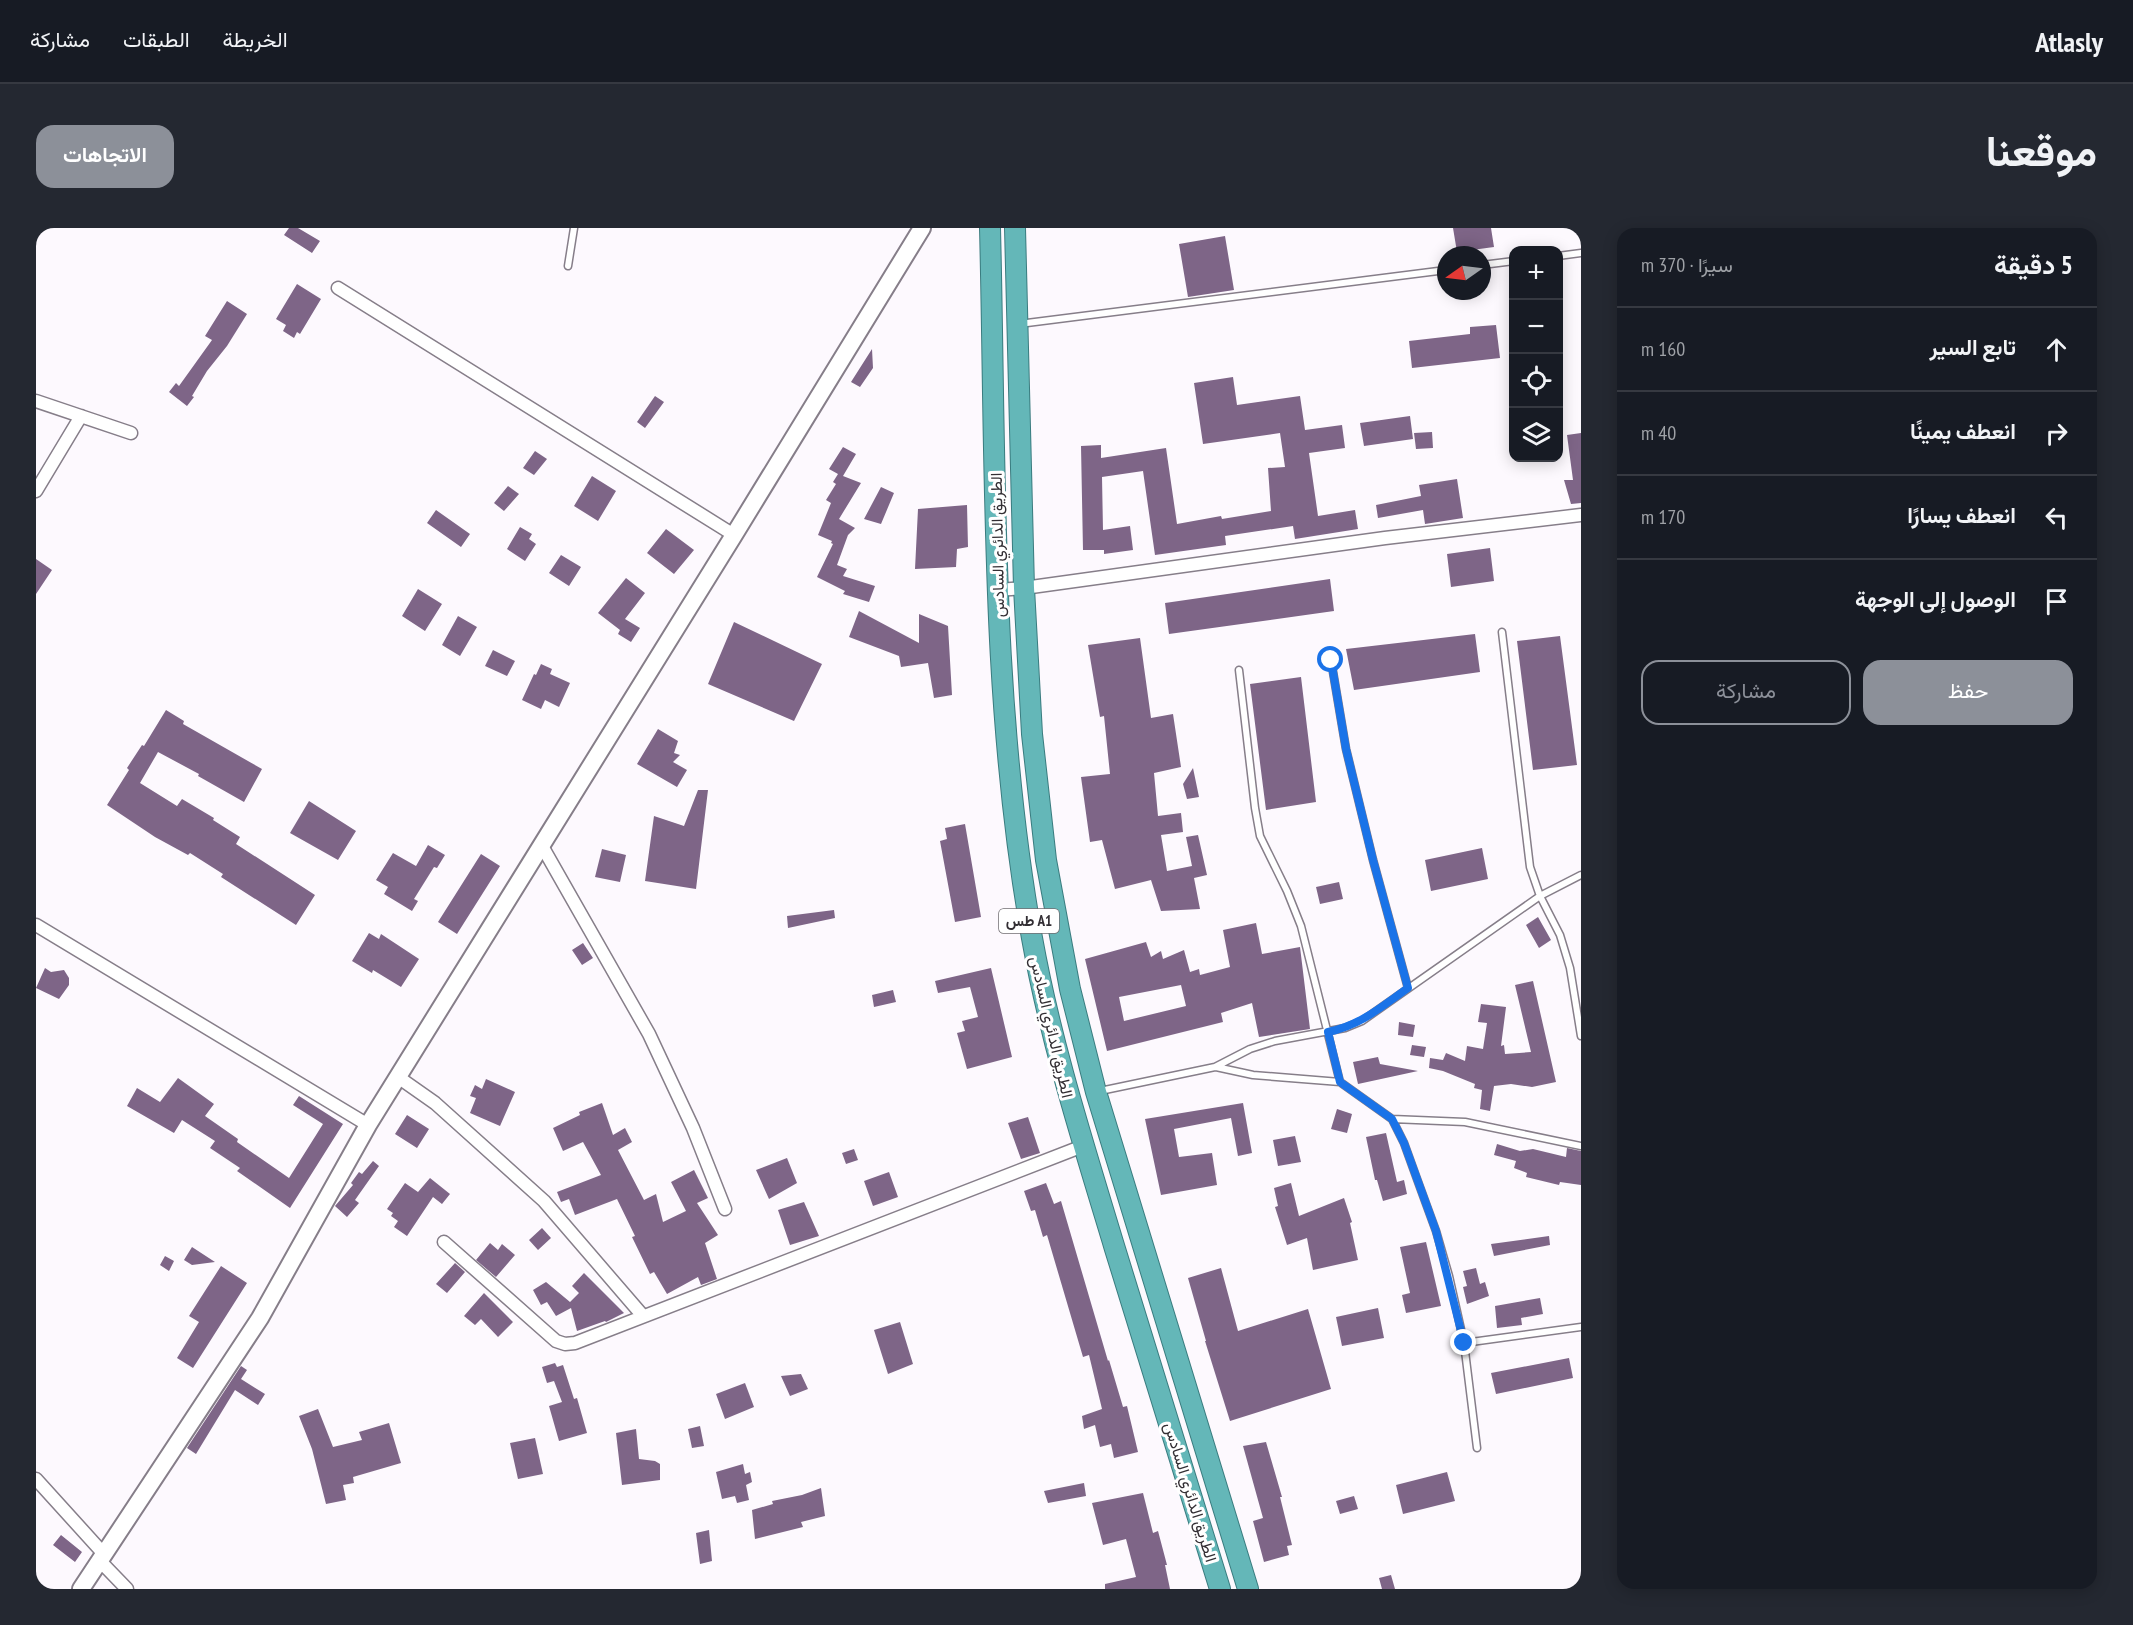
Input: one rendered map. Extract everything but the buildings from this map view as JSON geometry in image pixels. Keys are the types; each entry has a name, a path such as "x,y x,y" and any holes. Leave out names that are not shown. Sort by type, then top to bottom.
{"highway":[{"name":"الطريق الدائري السادس","path":"990,228 997,590 1003,712 1015,826 1032,938 1043,996 1069,1098 1220,1589"},
{"name":"الطريق الدائري السادس","path":"1016,228 1024,588 1032,734 1046,860 1070,989 1096,1092 1248,1589"},
{"path":"1015,826 1042,823"},
{"path":"1069,1098 1096,1092"}],"main road":[{"path":"81,1589 260,1318 368,1125 922,228"}],"street":[{"path":"338,288 734,535"},
{"path":"36,401 131,433"},
{"path":"36,490 81,416"},
{"path":"997,590 1385,538 1581,515"},
{"path":"542,846 649,1034 693,1128 725,1209"},
{"path":"36,925 368,1125"},
{"path":"398,1077 435,1103 544,1201 643,1316"},
{"path":"444,1242 556,1341 565,1344 575,1343 1083,1146"},
{"path":"36,1479 127,1589"}],"lane":[{"path":"568,266 574,228"},
{"path":"1563,255 1581,253"},
{"path":"1491,264 1509,262"},
{"path":"1018,324 1437,271"},
{"path":"1502,632 1530,867 1540,896 1560,935 1570,968 1581,1036"},
{"path":"1331,660 1346,749 1408,988"},
{"path":"1239,670 1260,836 1287,891 1300,926 1340,1082"},
{"path":"1096,1092 1215,1067 1250,1049 1275,1041 1328,1032 1362,1021 1540,896 1581,875"},
{"path":"1215,1067 1253,1075 1340,1082 1392,1119 1404,1143 1436,1231 1464,1343 1477,1448"},
{"path":"1392,1119 1465,1122 1581,1146"},
{"path":"1464,1343 1581,1327"}],"route":[{"path":"1331,660 1346,749 1408,988 1362,1021 1328,1032 1340,1082 1392,1119 1404,1143 1436,1231 1464,1343"}]}
